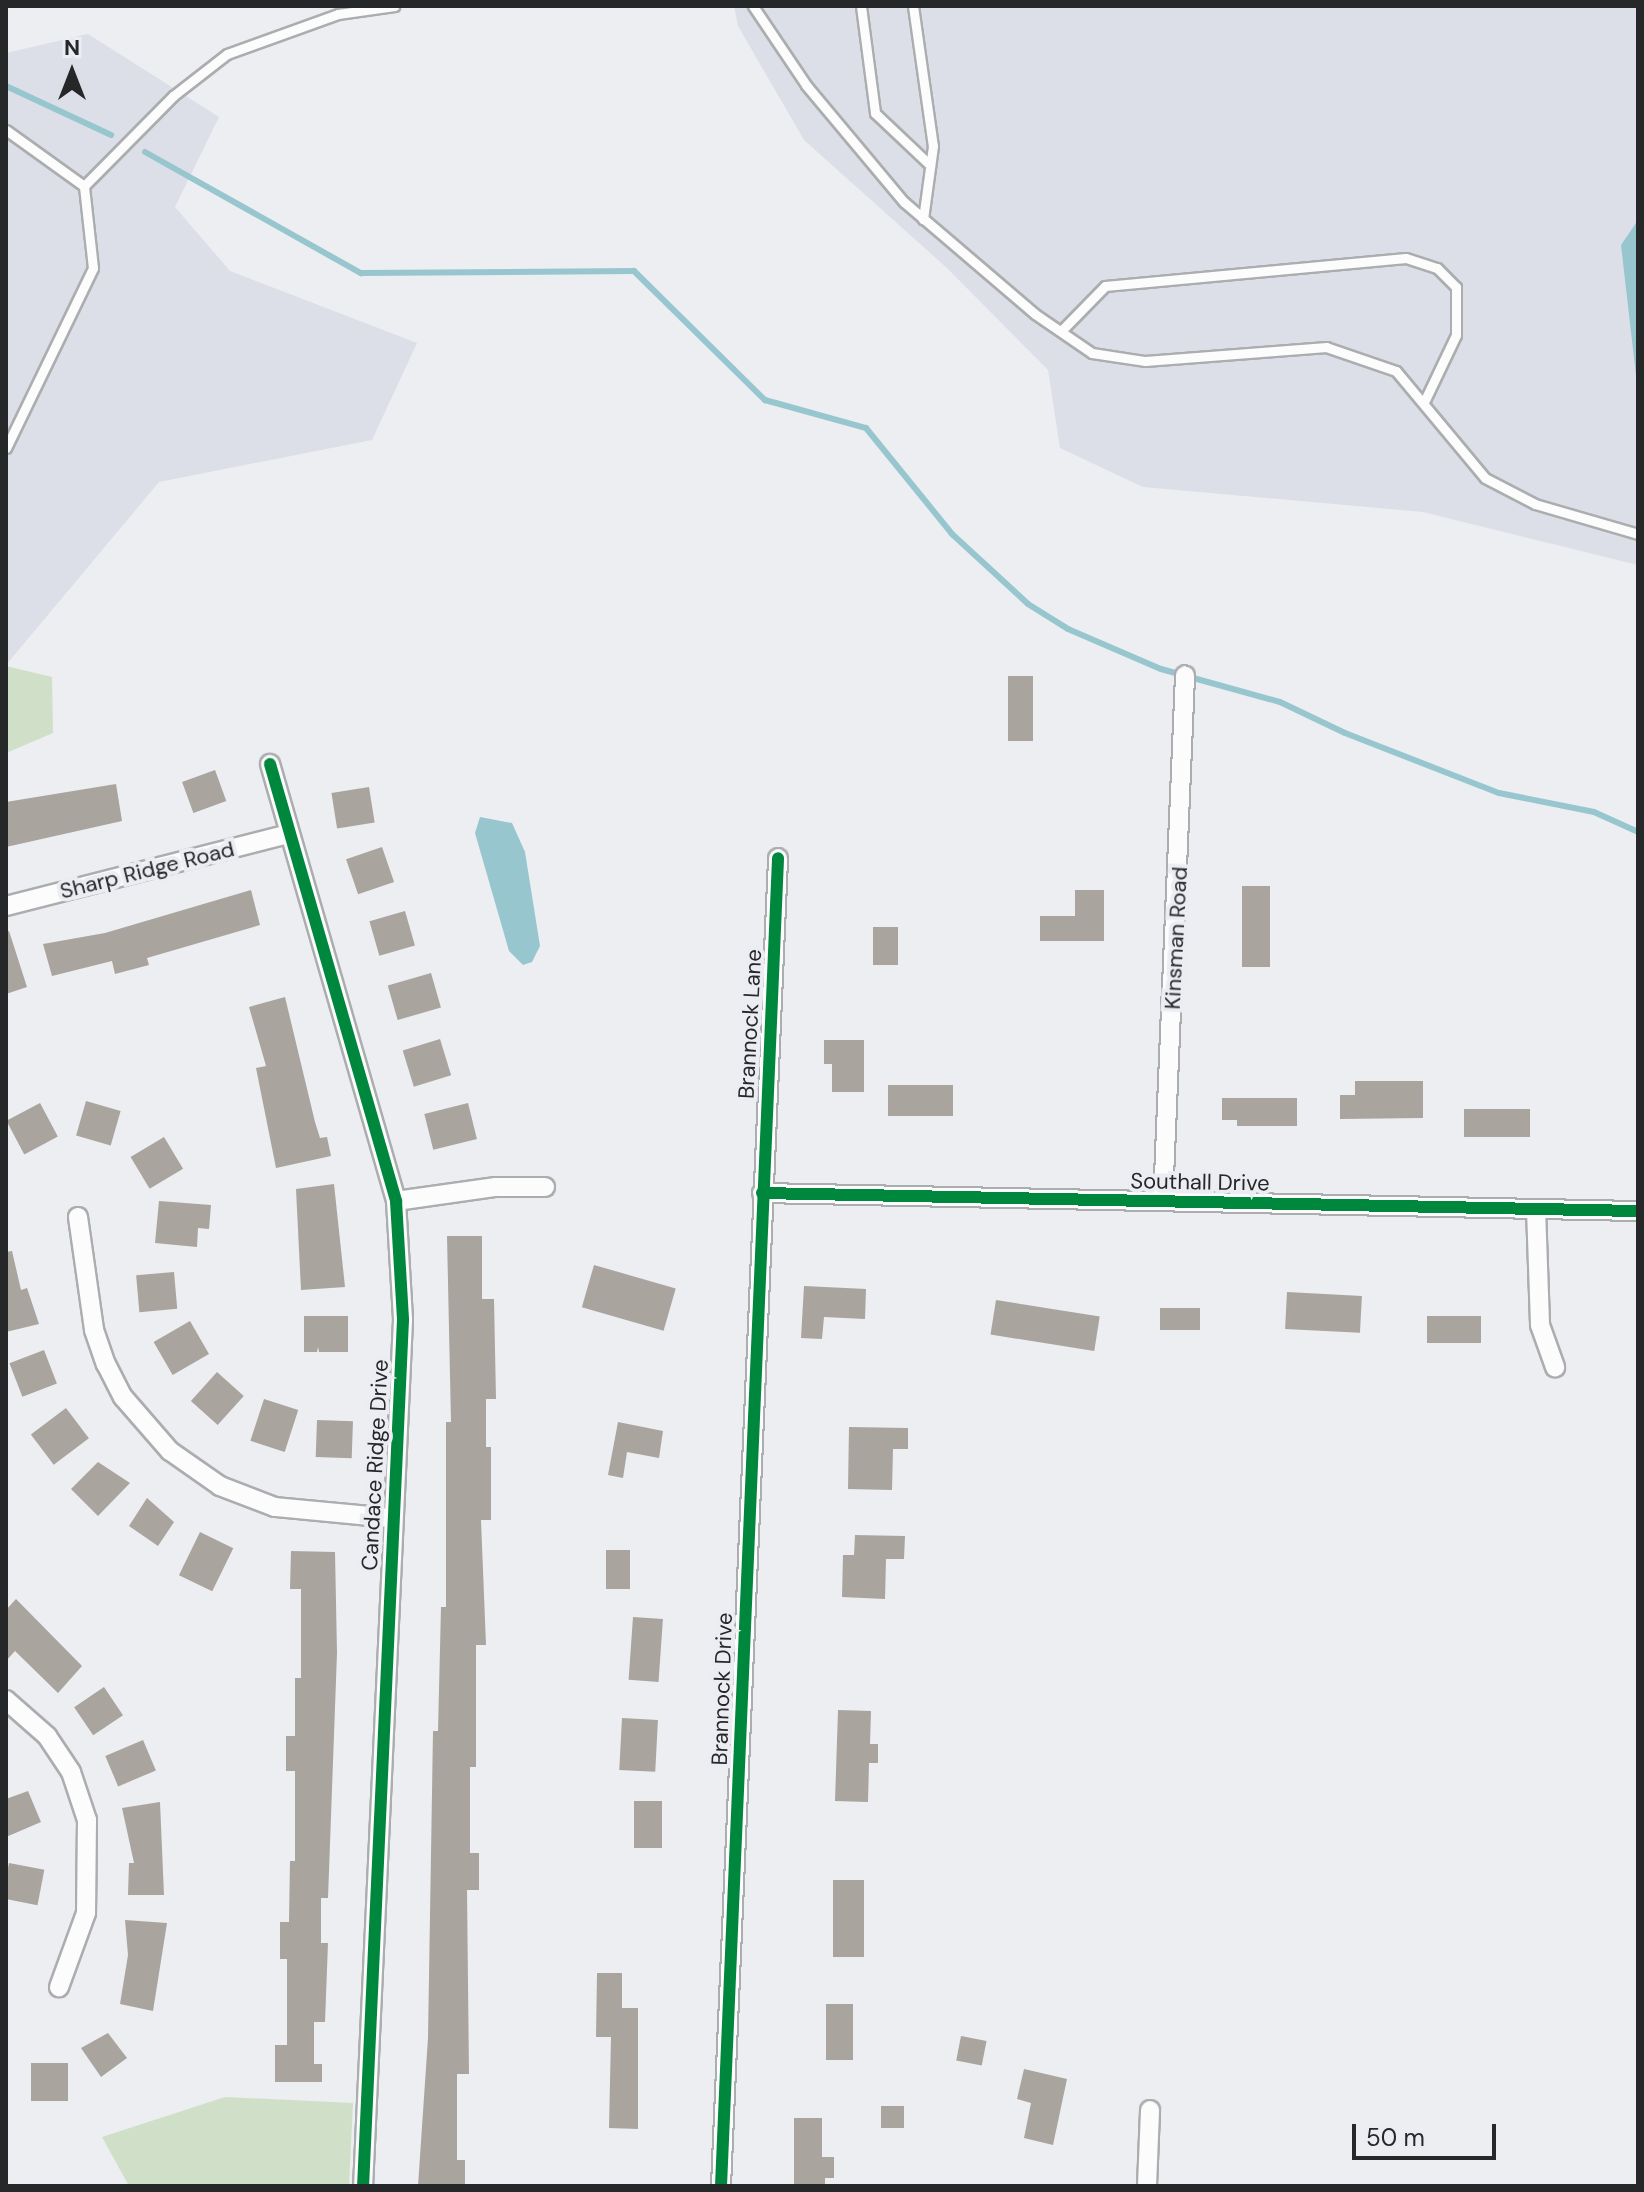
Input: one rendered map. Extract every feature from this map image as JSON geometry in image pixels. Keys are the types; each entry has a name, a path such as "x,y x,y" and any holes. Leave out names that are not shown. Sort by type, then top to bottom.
{"street":[{"name":"Kinsman Road","path":"1163,1201 1185,675"},
{"name":"Candace Ridge Drive","path":"270,764 288,834 371,1101 396,1201 403,1320 363,2186"},
{"name":"Sharp Ridge Road","path":"6,906 288,834"},
{"name":"Brannock Lane","path":"762,1193 778,858"},
{"path":"396,1201 496,1187 545,1187"},
{"name":"Southall Drive","path":"762,1193 1638,1211"},
{"name":"Brannock Drive","path":"721,2186 762,1193"},
{"path":"1536,1209 1540,1325 1555,1367"},
{"path":"78,1217 94,1330 106,1364 123,1397 170,1451 220,1486 275,1507 392,1518"},
{"path":"6,1700 47,1736 71,1772 87,1820 86,1913 59,1987"},
{"path":"1147,2186 1150,2110"}],"lane":[{"path":"84,186 173,96 227,54 338,14 394,6"},
{"path":"753,6 806,85 923,219 1092,353 1145,361 1326,347 1396,371 1425,400 1485,478 1535,504 1638,534"},
{"path":"861,6 875,113 930,165"},
{"path":"913,6 933,146 923,219"},
{"path":"6,130 84,186 93,268 6,448"},
{"path":"1061,331 1105,286 1406,258 1437,268 1456,287 1456,335 1425,400"}],"shaded area":[{"path":"734,6 1638,6 1638,565 1423,512 1143,487 1060,448 1048,370 947,268 804,140 738,26"},
{"path":"88,34 219,117 175,207 230,271 417,343 372,440 159,482 6,665 6,53"}],"green space":[{"path":"6,666 52,677 53,733 6,753"},
{"path":"225,2097 353,2103 349,2186 129,2186 102,2137"}],"water":[{"path":"1638,220 1638,393 1621,245"},
{"path":"480,817 512,823 525,852 540,946 532,962 523,965 509,951 475,833"}],"building":[{"path":"1008,676 1033,676 1033,741 1008,741"},
{"path":"215,770 226,801 193,813 182,782"},
{"path":"116,784 122,821 6,847 6,802"},
{"path":"369,787 375,823 337,829 331,793"},
{"path":"382,847 394,882 358,894 346,859"},
{"path":"1242,886 1270,886 1270,967 1242,967"},
{"path":"251,890 260,925 147,958 149,965 115,974 112,961 52,976 43,944 105,933"},
{"path":"1075,890 1104,890 1104,941 1040,941 1040,916 1075,916"},
{"path":"405,911 415,946 379,956 369,921"},
{"path":"873,927 898,927 898,965 873,965"},
{"path":"9,931 27,987 6,994 6,932"},
{"path":"431,973 441,1008 398,1020 388,985"},
{"path":"285,997 315,1122 320,1138 327,1137 331,1156 276,1168 256,1068 266,1066 249,1007"},
{"path":"440,1039 451,1075 414,1087 403,1050"},
{"path":"824,1040 864,1040 864,1092 832,1092 832,1064 824,1064"},
{"path":"1355,1081 1423,1081 1423,1118 1340,1119 1340,1095 1355,1095"},
{"path":"888,1085 953,1085 953,1116 888,1116"},
{"path":"1222,1098 1297,1098 1297,1126 1237,1126 1237,1120 1222,1120"},
{"path":"86,1101 121,1111 111,1146 76,1136"},
{"path":"40,1103 58,1137 24,1154 6,1121"},
{"path":"468,1103 477,1139 433,1150 424,1114"},
{"path":"1464,1109 1530,1109 1530,1137 1464,1137"},
{"path":"164,1137 183,1169 150,1189 131,1157"},
{"path":"334,1184 345,1287 301,1290 296,1189"},
{"path":"159,1201 211,1205 209,1229 198,1228 197,1247 155,1243"},
{"path":"447,1236 482,1236 482,1299 494,1299 496,1399 486,1399 486,1447 491,1447 491,1520 481,1520 486,1645 476,1645 476,1767 470,1767 470,1853 479,1853 479,1890 467,1890 469,2074 457,2074 457,2160 465,2160 465,2186 418,2186 428,2038 433,1731 438,1731 441,1607 446,1607 446,1422 451,1422"},
{"path":"12,1251 21,1290 27,1288 39,1324 6,1332 6,1252"},
{"path":"594,1265 676,1288 664,1331 582,1307"},
{"path":"174,1272 177,1309 139,1312 136,1275"},
{"path":"804,1286 866,1289 865,1319 824,1317 822,1339 801,1338"},
{"path":"1287,1292 1362,1296 1360,1333 1285,1329"},
{"path":"996,1300 1100,1316 1094,1351 991,1335"},
{"path":"1160,1308 1200,1308 1200,1330 1160,1330"},
{"path":"304,1316 348,1316 348,1352 319,1352 318,1347 317,1352 304,1352"},
{"path":"1427,1316 1481,1316 1481,1343 1427,1343"},
{"path":"190,1321 209,1354 173,1375 154,1342"},
{"path":"44,1350 57,1384 22,1397 9,1363"},
{"path":"217,1372 244,1396 218,1425 191,1401"},
{"path":"264,1399 298,1410 285,1452 250,1441"},
{"path":"66,1408 89,1438 54,1465 31,1434"},
{"path":"317,1420 353,1421 352,1458 316,1457"},
{"path":"618,1422 663,1431 659,1458 627,1452 623,1478 608,1475"},
{"path":"849,1427 908,1428 908,1449 893,1449 892,1490 848,1489"},
{"path":"98,1462 130,1483 98,1516 71,1489"},
{"path":"147,1498 174,1522 158,1546 129,1526"},
{"path":"200,1532 233,1548 212,1591 179,1575"},
{"path":"855,1535 905,1536 904,1559 886,1559 885,1599 842,1597 843,1555 854,1555"},
{"path":"606,1550 630,1550 630,1589 606,1589"},
{"path":"291,1551 335,1552 337,1653 328,1898 321,1898 321,1943 328,1943 325,2022 314,2022 314,2064 322,2064 322,2082 275,2082 275,2045 287,2045 287,1959 280,1959 280,1922 289,1922 290,1861 295,1861 295,1771 286,1771 286,1736 295,1736 295,1678 301,1678 301,1589 290,1589"},
{"path":"16,1599 82,1666 58,1693 15,1651 6,1661 6,1610"},
{"path":"633,1617 663,1619 659,1682 629,1680"},
{"path":"104,1687 123,1715 93,1735 74,1707"},
{"path":"838,1710 871,1711 870,1744 878,1744 878,1763 869,1763 868,1802 835,1801"},
{"path":"622,1718 658,1720 655,1772 619,1770"},
{"path":"143,1740 156,1770 118,1786 105,1756"},
{"path":"28,1791 41,1822 6,1837 6,1799"},
{"path":"634,1801 662,1801 662,1848 634,1848"},
{"path":"160,1802 164,1895 128,1895 129,1863 134,1863 122,1808"},
{"path":"9,1863 44,1870 37,1905 6,1899"},
{"path":"833,1880 864,1880 864,1957 833,1957"},
{"path":"125,1920 167,1923 153,2011 120,2004 128,1955"},
{"path":"597,1973 622,1973 622,2008 638,2008 638,2129 609,2128 611,2037 596,2037"},
{"path":"826,2004 853,2004 853,2060 826,2060"},
{"path":"108,2033 127,2058 101,2077 81,2048"},
{"path":"961,2036 987,2041 982,2066 956,2061"},
{"path":"31,2063 68,2063 68,2101 31,2101"},
{"path":"1024,2069 1067,2079 1053,2145 1024,2138 1031,2103 1017,2099"},
{"path":"881,2106 904,2106 904,2128 881,2128"},
{"path":"794,2118 822,2118 822,2157 834,2157 834,2178 825,2178 825,2186 794,2186"}],"waterway":[{"path":"6,86 111,135"},
{"path":"145,152 361,273 634,271 765,400 866,428 952,534 1028,604 1068,629 1161,669 1280,702 1345,733 1499,793 1594,812 1638,832"}],"cycle path":[{"path":"270,764 396,1201 403,1320 363,2186"},
{"path":"721,2186 778,858"},
{"path":"762,1193 1638,1211"}]}
